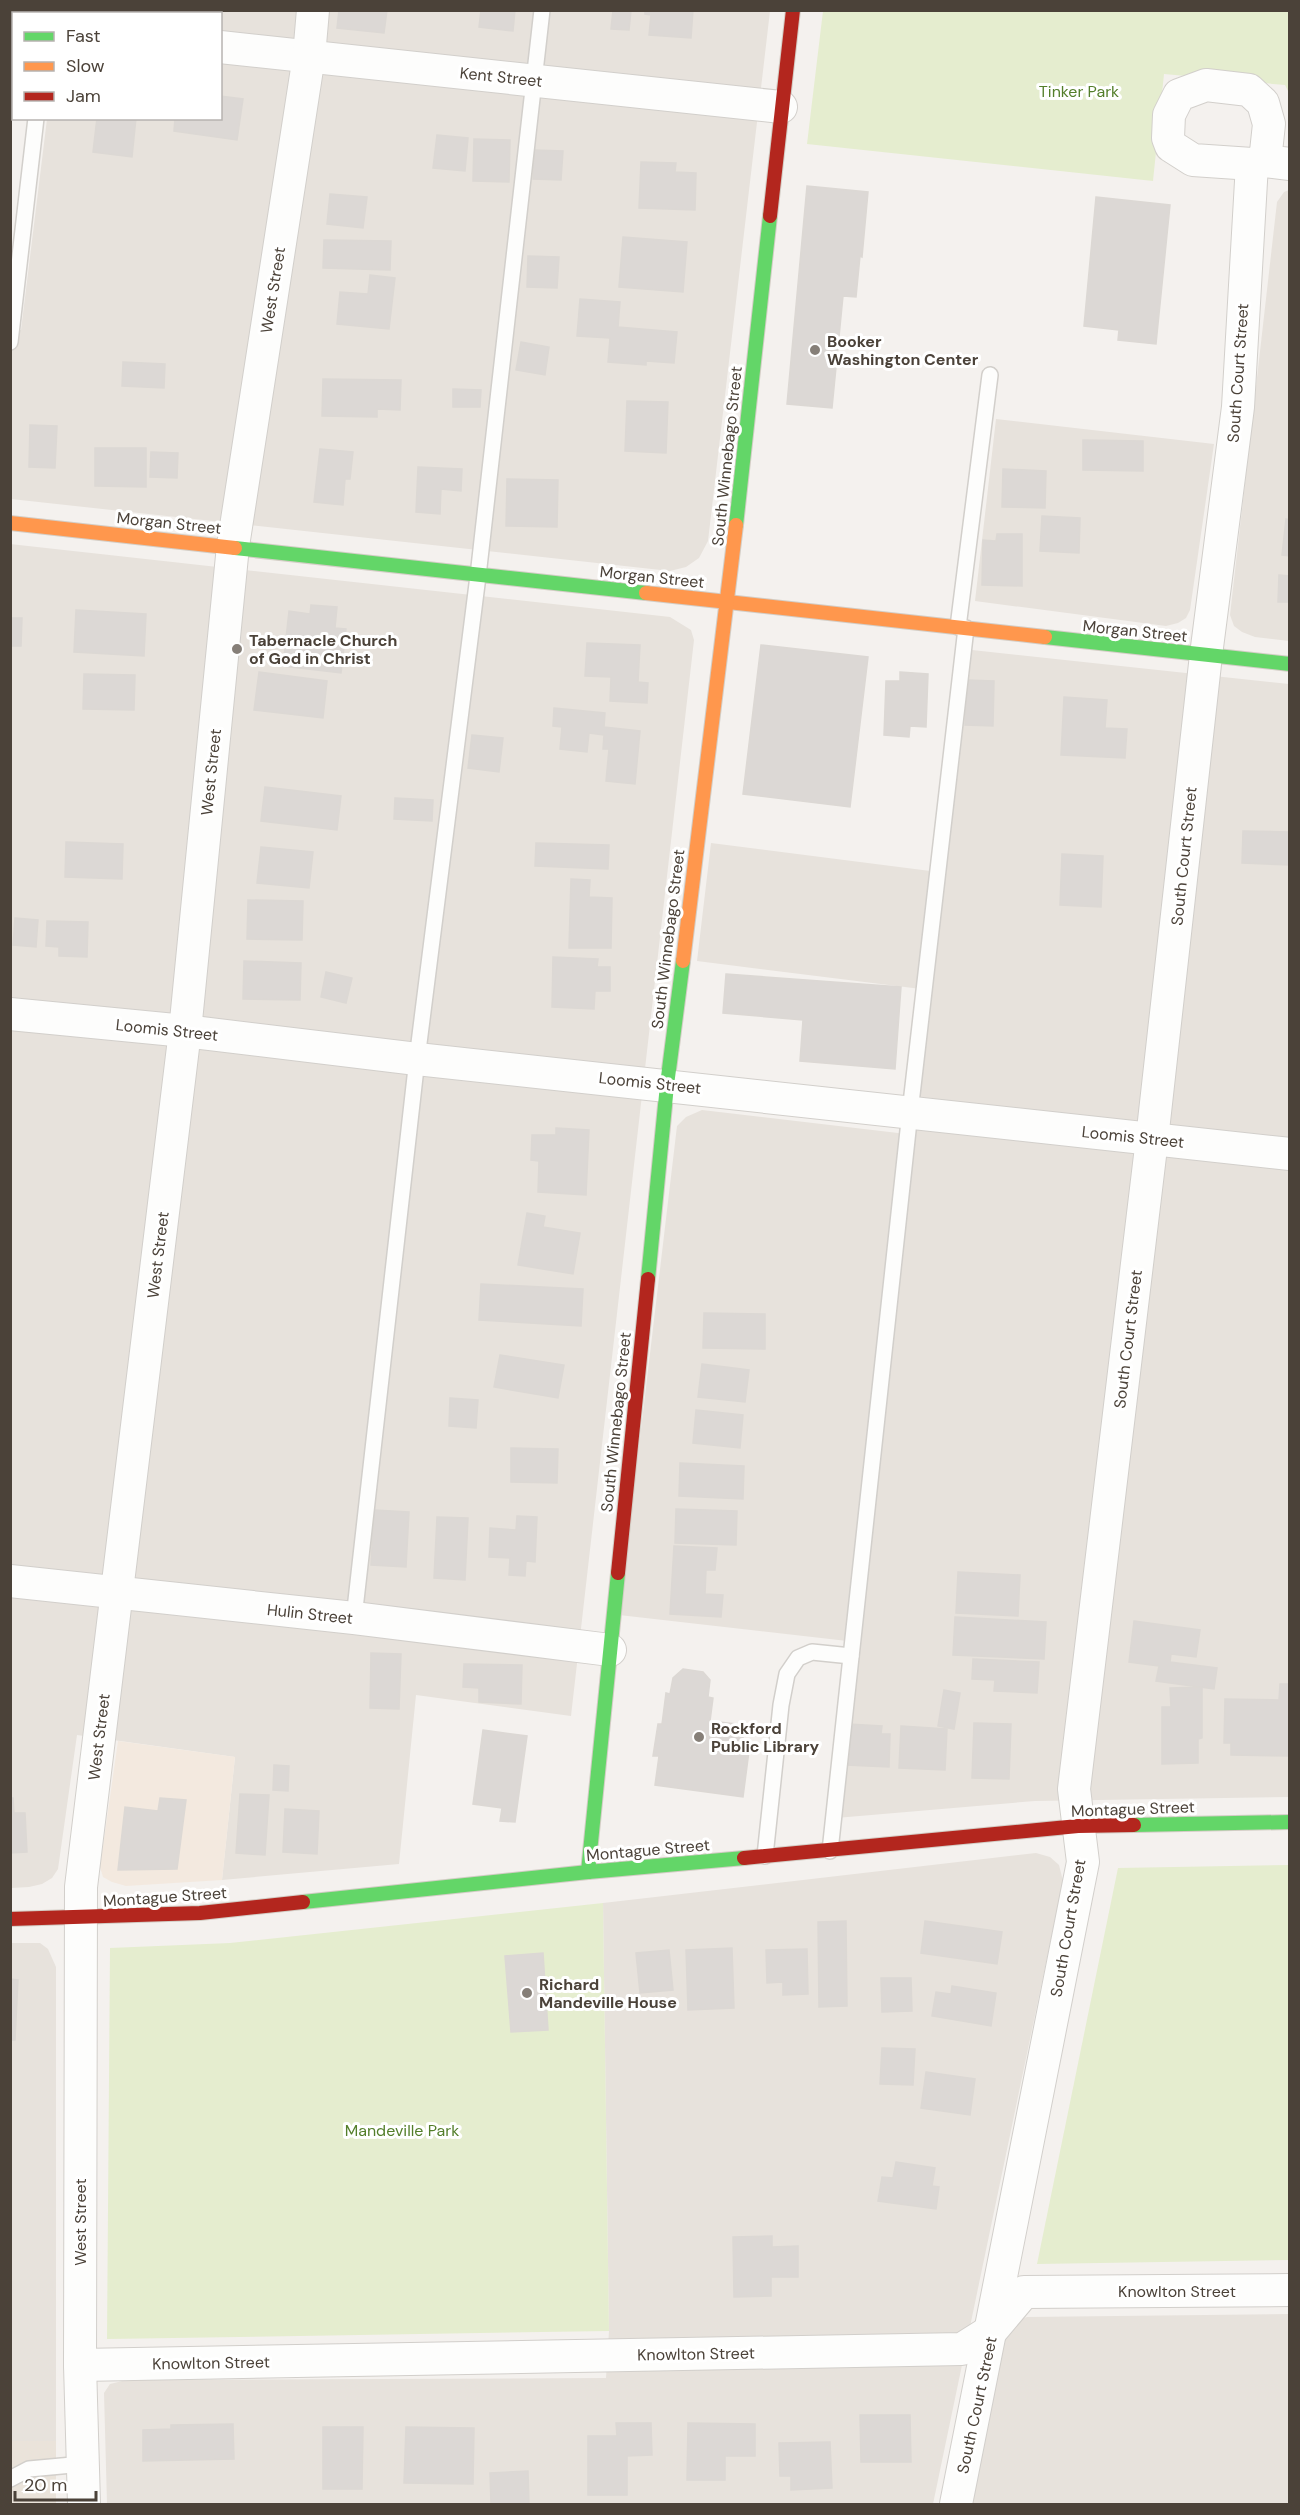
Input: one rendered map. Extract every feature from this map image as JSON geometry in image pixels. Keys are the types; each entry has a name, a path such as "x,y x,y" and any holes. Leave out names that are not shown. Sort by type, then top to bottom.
{"street":[{"name":"West Street","path":"84,2505 80,2365 80,1918 82,1875 185,1030 233,546 309,56 313,10"},
{"name":"South Winnebago Street","path":"588,1872 666,1085 728,601 793,10"},
{"name":"Kent Street","path":"222,47 781,107"},
{"name":"South Court Street","path":"956,2505 1083,1862 1074,1789 1152,1139 1206,655 1269,163"},
{"name":"Morgan Street","path":"10,523 1290,664"},
{"name":"Loomis Street","path":"10,1014 185,1030 417,1059 1290,1154"},
{"name":"Hulin Street","path":"10,1581 354,1618 610,1650"},
{"name":"Montague Street","path":"10,1919 200,1912 588,1872 1078,1826 1290,1822"},
{"name":"Knowlton Street","path":"80,2365 962,2349 992,2330 1024,2292 1290,2290"}],"lane":[{"path":"354,1618 417,1059 478,576 542,10"},
{"path":"10,342 36,120"},
{"path":"830,1851 990,375"},
{"path":"765,1856 781,1705 787,1674 798,1658 812,1652 851,1656"},
{"path":"10,2479 29,2469 83,2464"}],"shaded area":[{"path":"22,11 770,11 708,541 699,558 686,567 670,571 11,499 11,330 21,330 47,120 222,120 222,12"},
{"path":"1289,190 1289,641 1255,637 1242,632 1234,626 1230,615 1277,202 1284,192"},
{"path":"996,419 1214,444 1190,610 1186,618 1166,626 975,601"},
{"path":"10,544 670,617 691,630 694,640 571,1716 416,1695 399,1864 222,1880 235,1757 77,1735 58,1869 52,1878 42,1884 11,1888"},
{"path":"972,650 1289,684 1289,1797 1035,1801 836,1818 856,1642 619,1615 677,1126 686,1117 702,1110 915,1135 929,990 697,961 711,843 946,873"},
{"path":"118,1741 235,1757 222,1880 126,1886 103,1877 100,1867"},
{"path":"1036,1853 1050,1857 1059,1865 1063,1881 933,2504 107,2504 104,2393 110,2384 126,2380 606,2378 609,2331 603,1903"},
{"path":"10,1943 40,1943 48,1949 56,1967 56,2441 11,2441"},
{"path":"1289,2314 1289,2504 967,2504 1004,2332 1013,2322 1027,2317"},
{"path":"10,2441 56,2441 56,2504 11,2504"}],"green space":[{"name":"Tinker Park","path":"823,11 1289,11 1289,93 1285,85 1164,74 1153,181 807,144"},
{"path":"1289,1865 1289,2260 1037,2264 1118,1868"},
{"name":"Mandeville Park","path":"603,1903 609,2331 107,2339 110,1948 230,1943"}],"building":[{"path":"339,10 387,10 384,33 337,28"},
{"path":"481,10 515,10 513,31 479,27"},
{"path":"613,10 631,10 629,30 611,29"},
{"path":"645,10 693,10 691,38 649,35 651,15 645,14"},
{"path":"222,96 243,99 237,140 174,131 175,120 222,120"},
{"path":"97,120 136,120 132,157 93,152"},
{"path":"437,135 468,138 465,171 433,168"},
{"path":"474,139 510,140 509,182 473,181"},
{"path":"534,150 563,151 561,180 533,179"},
{"path":"641,162 676,163 675,172 696,173 695,210 639,208"},
{"name":"Booker Washington Center","path":"807,186 868,192 856,297 843,296 832,408 787,404"},
{"path":"330,194 367,197 363,228 327,224"},
{"path":"1096,197 1170,205 1156,344 1118,340 1119,330 1084,326"},
{"path":"623,237 687,242 683,292 619,287"},
{"path":"324,240 391,241 390,270 323,268"},
{"path":"528,256 559,257 557,288 527,287"},
{"path":"370,275 395,278 389,329 337,324 340,292 368,294"},
{"path":"580,299 620,302 618,327 677,332 674,363 646,361 646,365 608,362 610,338 577,336"},
{"path":"521,342 549,347 545,375 516,370"},
{"path":"123,362 165,364 164,388 122,386"},
{"path":"323,379 401,380 400,410 377,409 377,417 322,416"},
{"path":"453,389 481,390 480,407 453,407"},
{"path":"627,401 668,402 666,453 625,451"},
{"path":"30,425 57,426 55,468 29,467"},
{"path":"1083,440 1143,441 1143,471 1083,470"},
{"path":"95,448 146,448 146,487 95,486"},
{"path":"320,449 353,452 350,479 345,479 343,505 314,502"},
{"path":"151,452 178,453 177,478 150,477"},
{"path":"418,467 462,469 461,491 441,489 440,514 416,512"},
{"path":"1003,469 1046,471 1045,508 1002,507"},
{"path":"507,479 558,480 557,527 506,526"},
{"path":"1042,516 1080,518 1079,553 1040,551"},
{"path":"1286,519 1290,520 1290,556 1282,555"},
{"path":"997,534 1022,534 1022,586 982,585 983,540 996,541"},
{"path":"1279,575 1290,576 1290,602 1278,602"},
{"path":"311,605 337,607 335,628 346,629 341,673 283,666 289,611 310,614"},
{"path":"76,610 146,614 144,656 74,652"},
{"path":"10,618 22,618 21,646 10,646"},
{"path":"587,643 640,645 638,682 648,683 647,703 610,701 611,677 585,676"},
{"path":"761,645 868,657 850,807 743,794"},
{"path":"259,672 327,681 323,718 254,710"},
{"path":"900,672 928,674 926,727 910,726 909,737 884,735 886,681 900,681"},
{"path":"84,674 135,675 134,710 83,709"},
{"path":"967,680 994,681 993,726 965,725"},
{"path":"1064,697 1107,700 1105,728 1127,729 1125,758 1061,755"},
{"path":"554,708 605,713 604,727 640,731 635,784 606,781 609,749 603,749 604,735 589,733 587,752 560,749 562,727 553,726"},
{"path":"472,735 503,738 499,772 468,768"},
{"path":"265,787 341,796 337,830 261,821"},
{"path":"395,798 433,800 432,821 394,819"},
{"path":"1243,831 1290,832 1290,865 1242,863"},
{"path":"66,842 123,844 122,879 65,877"},
{"path":"536,843 609,845 608,869 535,866"},
{"path":"261,847 313,852 309,888 257,883"},
{"path":"1062,854 1103,856 1101,907 1060,905"},
{"path":"571,879 590,880 589,897 612,898 611,948 569,948"},
{"path":"248,900 303,901 302,940 247,939"},
{"path":"15,918 38,920 36,947 13,945"},
{"path":"47,921 88,922 87,957 59,956 59,947 46,946"},
{"path":"553,957 598,959 597,967 610,967 610,991 595,991 594,1009 552,1007"},
{"path":"244,961 301,963 300,1000 243,999"},
{"path":"326,972 352,978 346,1003 321,997"},
{"path":"726,974 901,987 895,1069 800,1061 803,1020 723,1013"},
{"path":"556,1128 589,1130 586,1195 538,1192 539,1161 531,1160 532,1135 556,1135"},
{"path":"527,1213 545,1216 543,1227 580,1233 573,1274 518,1265"},
{"path":"481,1284 583,1289 581,1326 479,1320"},
{"path":"704,1313 765,1314 765,1349 703,1348"},
{"path":"500,1355 564,1365 558,1398 494,1387"},
{"path":"702,1364 749,1370 745,1402 698,1397"},
{"path":"450,1398 478,1400 476,1428 449,1426"},
{"path":"696,1410 743,1415 740,1448 693,1443"},
{"path":"511,1448 558,1449 557,1483 511,1482"},
{"path":"680,1463 744,1466 743,1499 679,1496"},
{"path":"676,1509 737,1511 736,1545 675,1543"},
{"path":"374,1510 409,1512 406,1567 371,1565"},
{"path":"517,1516 537,1517 535,1562 526,1561 525,1576 509,1575 510,1558 489,1557 490,1528 516,1530"},
{"path":"437,1517 468,1518 465,1580 434,1578"},
{"path":"674,1546 717,1548 715,1570 706,1570 705,1594 723,1595 721,1617 670,1614"},
{"path":"958,1572 1020,1575 1018,1616 956,1613"},
{"path":"955,1617 1046,1622 1044,1659 953,1655"},
{"path":"1134,1621 1200,1630 1196,1657 1171,1654 1170,1662 1217,1668 1214,1689 1156,1681 1159,1666 1129,1662"},
{"path":"371,1653 401,1654 399,1709 370,1708"},
{"path":"973,1659 1039,1662 1037,1693 994,1691 995,1680 972,1679"},
{"path":"464,1664 522,1665 521,1704 479,1702 479,1688 463,1687"},
{"name":"Rockford Public Library","path":"683,1669 703,1672 710,1680 708,1697 713,1698 710,1721 745,1725 741,1750 749,1751 743,1797 655,1785 659,1756 653,1756 658,1724 662,1724 666,1693 670,1694 673,1678"},
{"path":"1280,1684 1290,1684 1290,1756 1231,1755 1231,1743 1224,1743 1225,1699 1279,1700"},
{"path":"1202,1687 1202,1738 1198,1739 1198,1763 1162,1764 1162,1707 1171,1707 1170,1688"},
{"path":"944,1690 960,1693 954,1729 938,1726"},
{"path":"974,1723 1011,1724 1009,1779 972,1778"},
{"path":"848,1724 882,1726 881,1734 890,1734 889,1767 846,1765"},
{"path":"901,1726 947,1729 945,1770 899,1768"},
{"path":"483,1730 527,1736 515,1822 500,1821 502,1808 473,1804"},
{"path":"274,1765 289,1766 288,1791 273,1790"},
{"path":"240,1794 269,1795 265,1855 236,1853"},
{"path":"10,1798 13,1798 14,1813 25,1813 27,1852 10,1853"},
{"path":"160,1798 186,1800 177,1869 118,1870 125,1807 158,1811"},
{"path":"285,1809 319,1811 317,1854 283,1852"},
{"path":"846,1921 847,2006 819,2007 818,1922"},
{"path":"925,1921 1002,1932 997,1964 921,1953"},
{"path":"732,1948 734,2008 688,2010 686,1950"},
{"path":"807,1949 808,1994 783,1995 783,1982 767,1983 766,1950"},
{"path":"669,1950 673,1990 640,1993 636,1953"},
{"name":"Richard Mandeville House","path":"543,1953 548,2030 511,2032 505,1956"},
{"path":"881,1978 911,1978 912,2011 882,2012"},
{"path":"10,1979 18,1980 15,2040 10,2040"},
{"path":"952,1986 996,1993 991,2026 932,2016 936,1992 951,1994"},
{"path":"882,2048 915,2049 913,2085 880,2084"},
{"path":"926,2072 975,2079 970,2115 921,2108"},
{"path":"896,2162 935,2168 932,2186 939,2187 936,2209 878,2201 882,2177 893,2178"},
{"path":"772,2236 772,2247 798,2246 798,2277 771,2277 771,2296 734,2297 733,2237"},
{"path":"860,2415 910,2415 911,2462 861,2462"},
{"path":"616,2423 651,2423 652,2455 627,2456 627,2495 588,2495 588,2436 617,2436"},
{"path":"688,2423 755,2424 755,2456 725,2456 725,2480 687,2480"},
{"path":"233,2424 234,2459 143,2461 143,2430 171,2429 171,2425"},
{"path":"323,2427 363,2427 362,2489 323,2489"},
{"path":"406,2427 474,2428 473,2484 404,2483"},
{"path":"830,2442 832,2488 791,2490 791,2476 780,2476 779,2443"},
{"path":"528,2471 529,2504 491,2504 490,2473"}],"traffic: fast":[{"path":"736,525 770,216"},
{"path":"235,548 646,593"},
{"path":"1045,637 1290,664"},
{"path":"648,1279 667,1085 683,961"},
{"path":"588,1872 618,1573"},
{"path":"1134,1825 1290,1822"},
{"path":"303,1902 744,1858"}],"traffic: slow":[{"path":"10,523 235,548"},
{"path":"683,961 736,525"},
{"path":"646,593 1045,637"}],"traffic: jam":[{"path":"770,216 793,10"},
{"path":"618,1573 648,1279"},
{"path":"744,1858 1078,1826 1134,1825"},
{"path":"10,1919 200,1913 303,1902"}],"place":[{"name":"Booker Washington Center","path":"815,350"},
{"name":"Tabernacle Church of God in Christ","path":"237,649"},
{"name":"Rockford Public Library","path":"699,1737"},
{"name":"Richard Mandeville House","path":"527,1993"}]}
